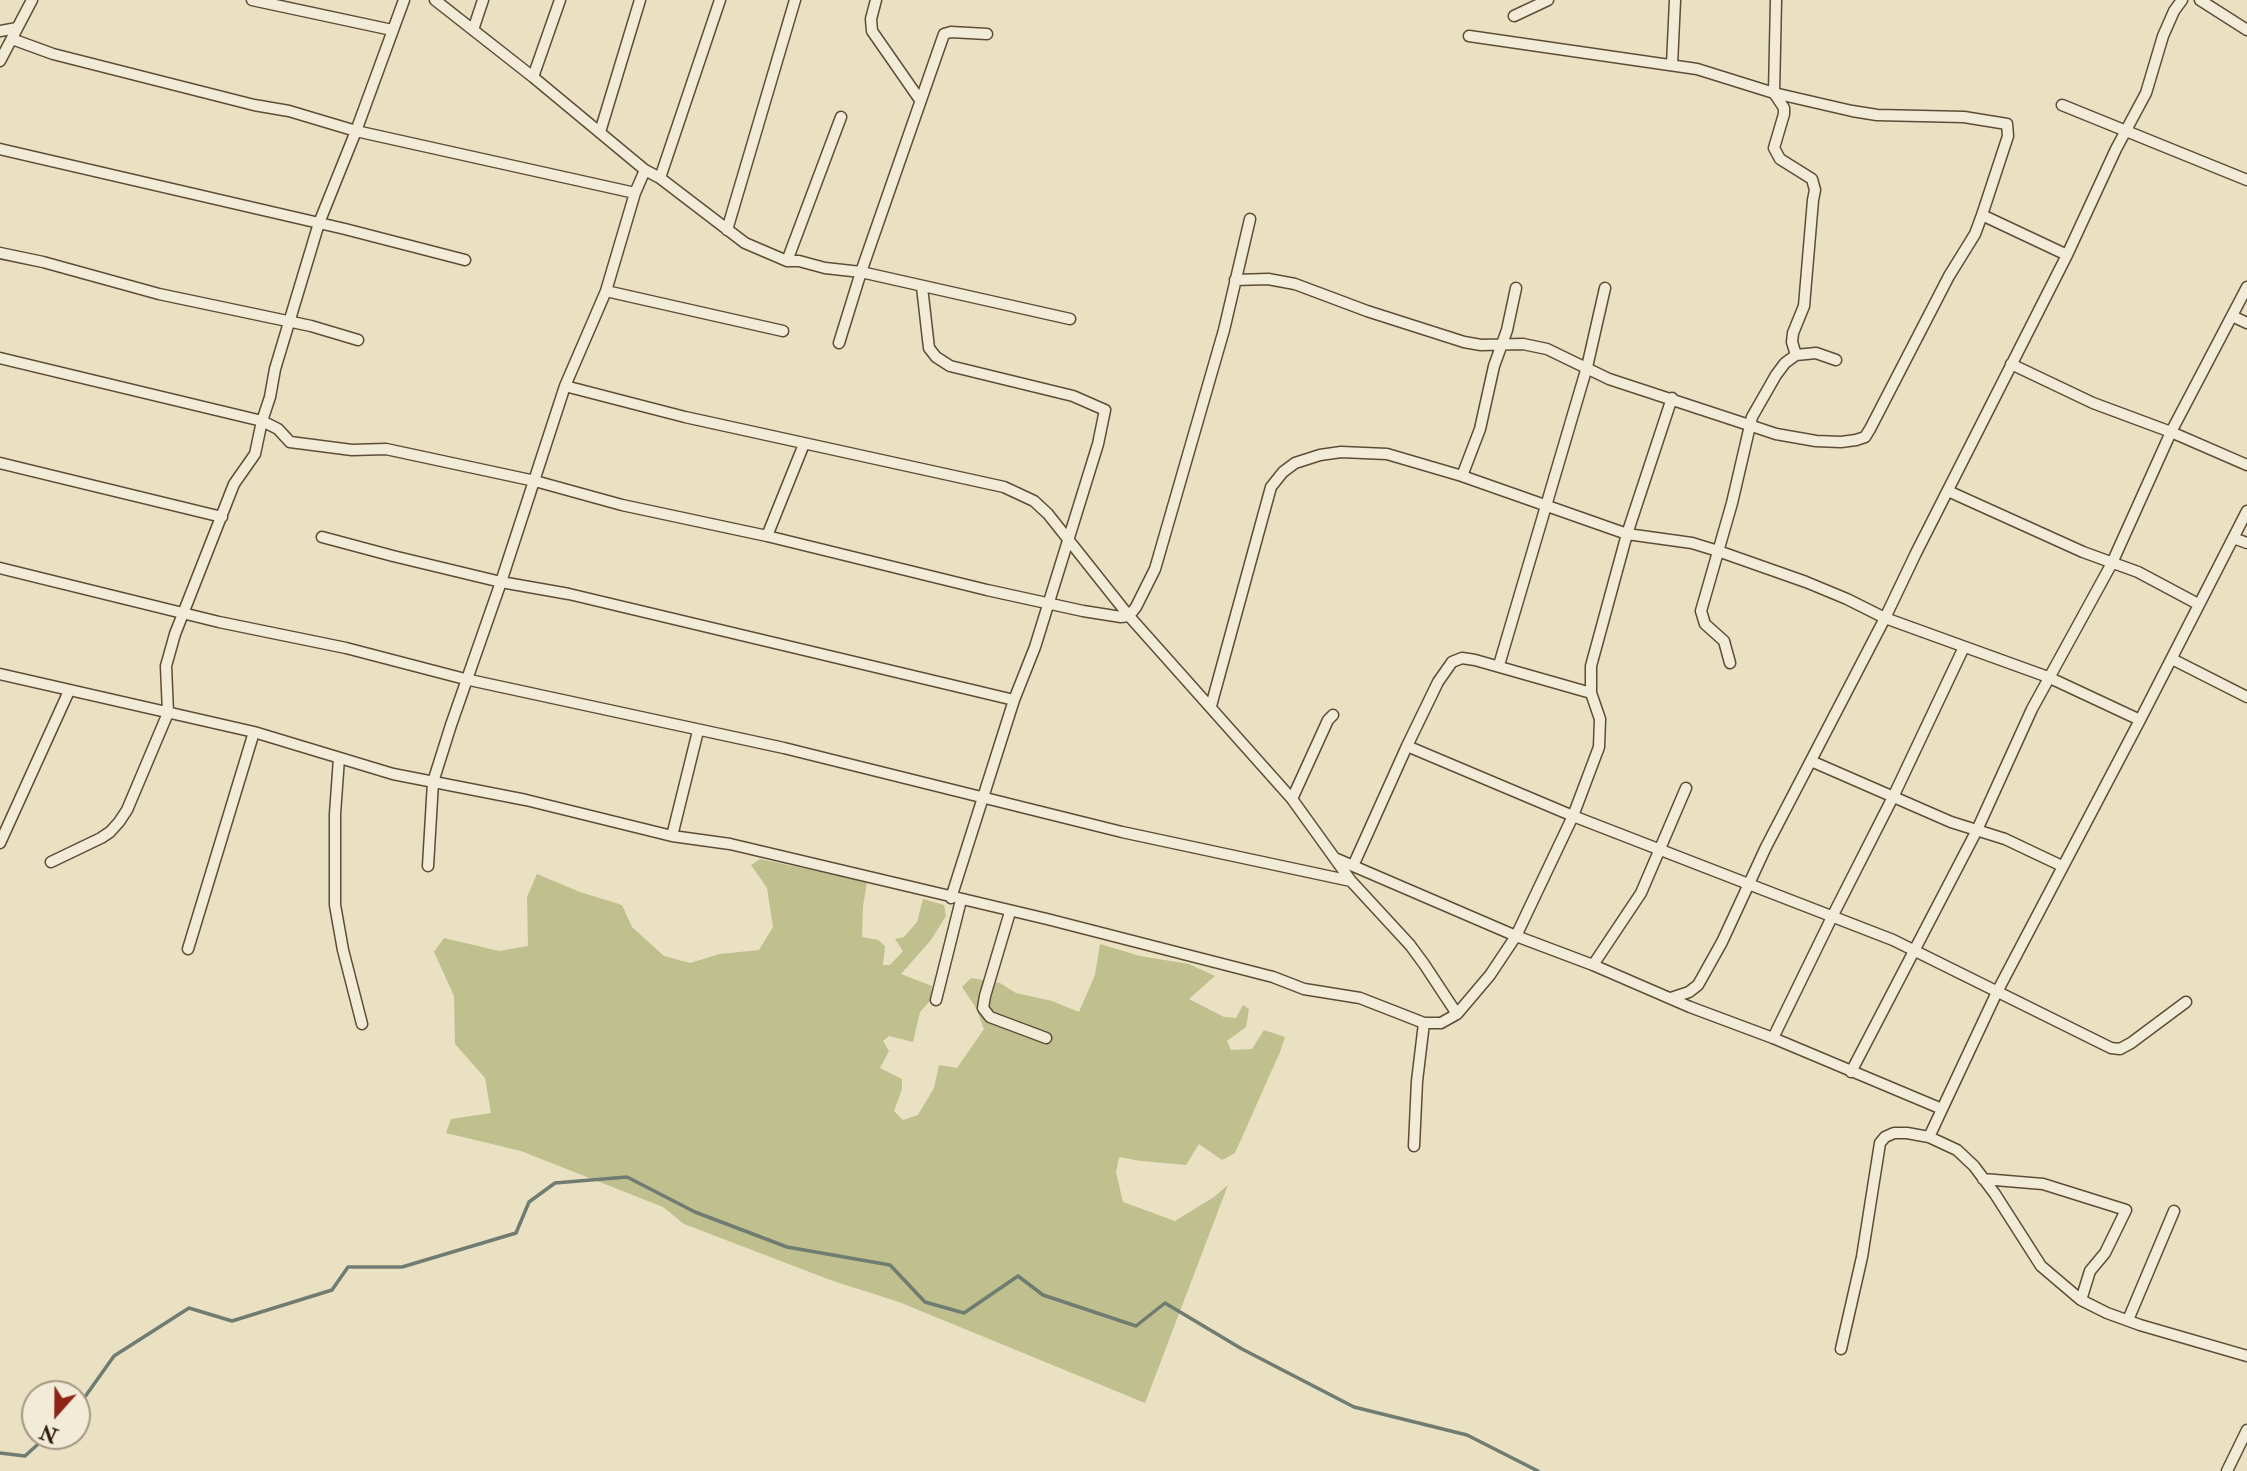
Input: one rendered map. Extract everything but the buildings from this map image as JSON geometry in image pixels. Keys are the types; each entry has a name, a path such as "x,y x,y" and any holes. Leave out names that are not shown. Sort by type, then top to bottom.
{"street":[{"path":"0,61 32,0"},
{"path":"252,0 392,30"},
{"path":"51,862 101,838 119,822 127,810 168,713 166,666 169,651 234,484 255,454 275,369 320,223 404,0"},
{"path":"435,0 645,170 660,178 745,243 787,261 861,272 1070,319"},
{"path":"473,30 484,0"},
{"path":"533,77 561,0"},
{"path":"600,132 640,0"},
{"path":"660,178 720,0"},
{"path":"727,230 795,0"},
{"path":"876,0 871,19 872,31 920,100"},
{"path":"1514,16 1548,0"},
{"path":"1672,65 1675,0"},
{"path":"1776,0 1774,93 1784,108 1784,114 1774,148 1776,154 1786,163 1806,174 1815,184 1804,306 1793,333 1792,342 1796,355"},
{"path":"1671,999 1698,985 1722,942 1749,883 2067,255 2146,93 2163,36 2182,0"},
{"path":"2200,0 2247,30"},
{"path":"0,30 17,28"},
{"path":"839,343 944,34 987,34"},
{"path":"1235,280 1268,279 1289,282 1367,312 1464,342 1481,345 1523,344 1547,349 1609,379 1776,434 1841,442 1865,437 1888,398 1949,275 1975,234 2008,136 2007,124 1964,117 1877,115 1774,93 1697,69 1469,36"},
{"path":"12,39 53,54 254,105 289,111 356,131 635,193"},
{"path":"2062,105 2247,180"},
{"path":"787,261 841,117"},
{"path":"0,149 320,223 465,260"},
{"path":"428,866 433,782 565,386 606,291 635,193 645,170"},
{"path":"1982,215 2067,255"},
{"path":"1129,616 1142,597 1155,569 1224,330 1251,219"},
{"path":"0,253 159,294 289,321 358,340"},
{"path":"1851,1072 1977,830 2048,677 2112,563 2171,432 2247,286"},
{"path":"922,287 929,348 936,358 950,366 1073,397 1105,410 1098,444 1049,603 982,798 956,899 936,1000"},
{"path":"1462,476 1480,429 1516,288"},
{"path":"1499,665 1587,367 1605,288"},
{"path":"606,291 783,331"},
{"path":"2232,316 2247,323"},
{"path":"1481,345 1496,362"},
{"path":"1730,663 1724,641 1705,624 1701,611 1749,425 1766,389 1785,363 1796,355 1816,353 1836,360"},
{"path":"0,358 262,421 278,429 290,442 352,450 386,449 535,481 622,505 767,536 1110,617 1129,616"},
{"path":"2011,364 2093,402 2247,465"},
{"path":"565,386 685,418 1004,487 1034,501 1048,514 1129,616 1292,799 1351,881 1410,945 1457,1014"},
{"path":"0,674 254,732 339,758 433,782 526,800 672,836 730,844 853,872 1220,963 1273,977 1304,989 1360,998 1424,1023 1441,1023 1457,1014 1490,975 1516,936 1573,816 1599,747 1600,719 1591,693 1591,666 1628,534 1672,398"},
{"path":"767,536 804,444"},
{"path":"1211,706 1271,487 1283,472 1295,463 1341,452 1387,454 1462,476 1628,534 1692,543 1718,551 1807,582 1885,618 2048,677 2140,720"},
{"path":"0,463 222,517"},
{"path":"1948,491 2083,552 2138,572 2198,604"},
{"path":"1929,1137 1997,992 2247,511"},
{"path":"323,537 501,582 569,594 1014,700"},
{"path":"2233,538 2247,543"},
{"path":"0,568 466,679 785,748 1189,847 1351,881"},
{"path":"1773,1038 1964,647"},
{"path":"1353,866 1438,682 1452,662 1462,658 1499,665 1591,693"},
{"path":"2172,659 2247,697"},
{"path":"0,844 69,691"},
{"path":"1292,799 1328,720 1334,715"},
{"path":"672,836 698,731"},
{"path":"188,949 254,732"},
{"path":"1407,746 1573,816 1916,950 2101,1044 2120,1049 2186,1002"},
{"path":"339,758 335,814 335,905 343,950 362,1024"},
{"path":"1811,761 1951,822 2006,839 2062,866"},
{"path":"1593,965 1641,893 1686,788"},
{"path":"1334,858 1516,936 1773,1038 1942,1109"},
{"path":"1010,912 983,1008 990,1017 1046,1038"},
{"path":"1413,1146 1424,1023"},
{"path":"1841,1349 1862,1257 1880,1143 1894,1133 1929,1137 1957,1150 1983,1179 2010,1216 2040,1266 2081,1300 2107,1313 2247,1356"},
{"path":"1983,1179 2043,1184 2126,1210 2105,1253 2090,1271 2081,1300"},
{"path":"2128,1320 2174,1211"},
{"path":"2227,1471 2247,1430"}],"green space":[{"path":"760,859 867,882 862,937 878,940 885,946 883,965 890,965 903,951 895,939 904,937 917,922 923,899 944,905 946,916 931,940 901,974 932,986 930,1001 920,1012 913,1042 889,1036 883,1041 889,1051 880,1068 902,1079 902,1089 894,1111 903,1120 918,1115 934,1088 939,1065 957,1068 984,1029 976,1008 962,987 971,978 1000,983 1016,993 1052,1001 1079,1012 1095,975 1100,944 1140,956 1189,964 1215,976 1189,999 1224,1017 1236,1018 1243,1005 1249,1009 1246,1027 1227,1041 1231,1050 1252,1049 1264,1030 1285,1037 1235,1153 1222,1160 1199,1144 1186,1165 1119,1157 1116,1173 1123,1202 1175,1221 1228,1185 1145,1403 899,1302 833,1281 684,1224 663,1207 521,1151 446,1133 451,1119 491,1113 485,1078 455,1044 454,996 434,952 444,938 499,951 528,946 527,897 537,874 580,892 622,905 632,927 664,956 690,963 720,954 759,950 773,927 767,888 751,865"}],"waterway":[{"path":"91,1388 114,1356 189,1308 232,1321 332,1290 348,1267 402,1267 516,1233 529,1202 555,1183 627,1177 695,1212 787,1247 890,1265 925,1302 964,1313 1018,1276 1043,1295 1136,1326 1165,1303 1242,1349 1354,1407 1467,1435 1538,1471"},
{"path":"0,1453 25,1456 32,1450"}]}
